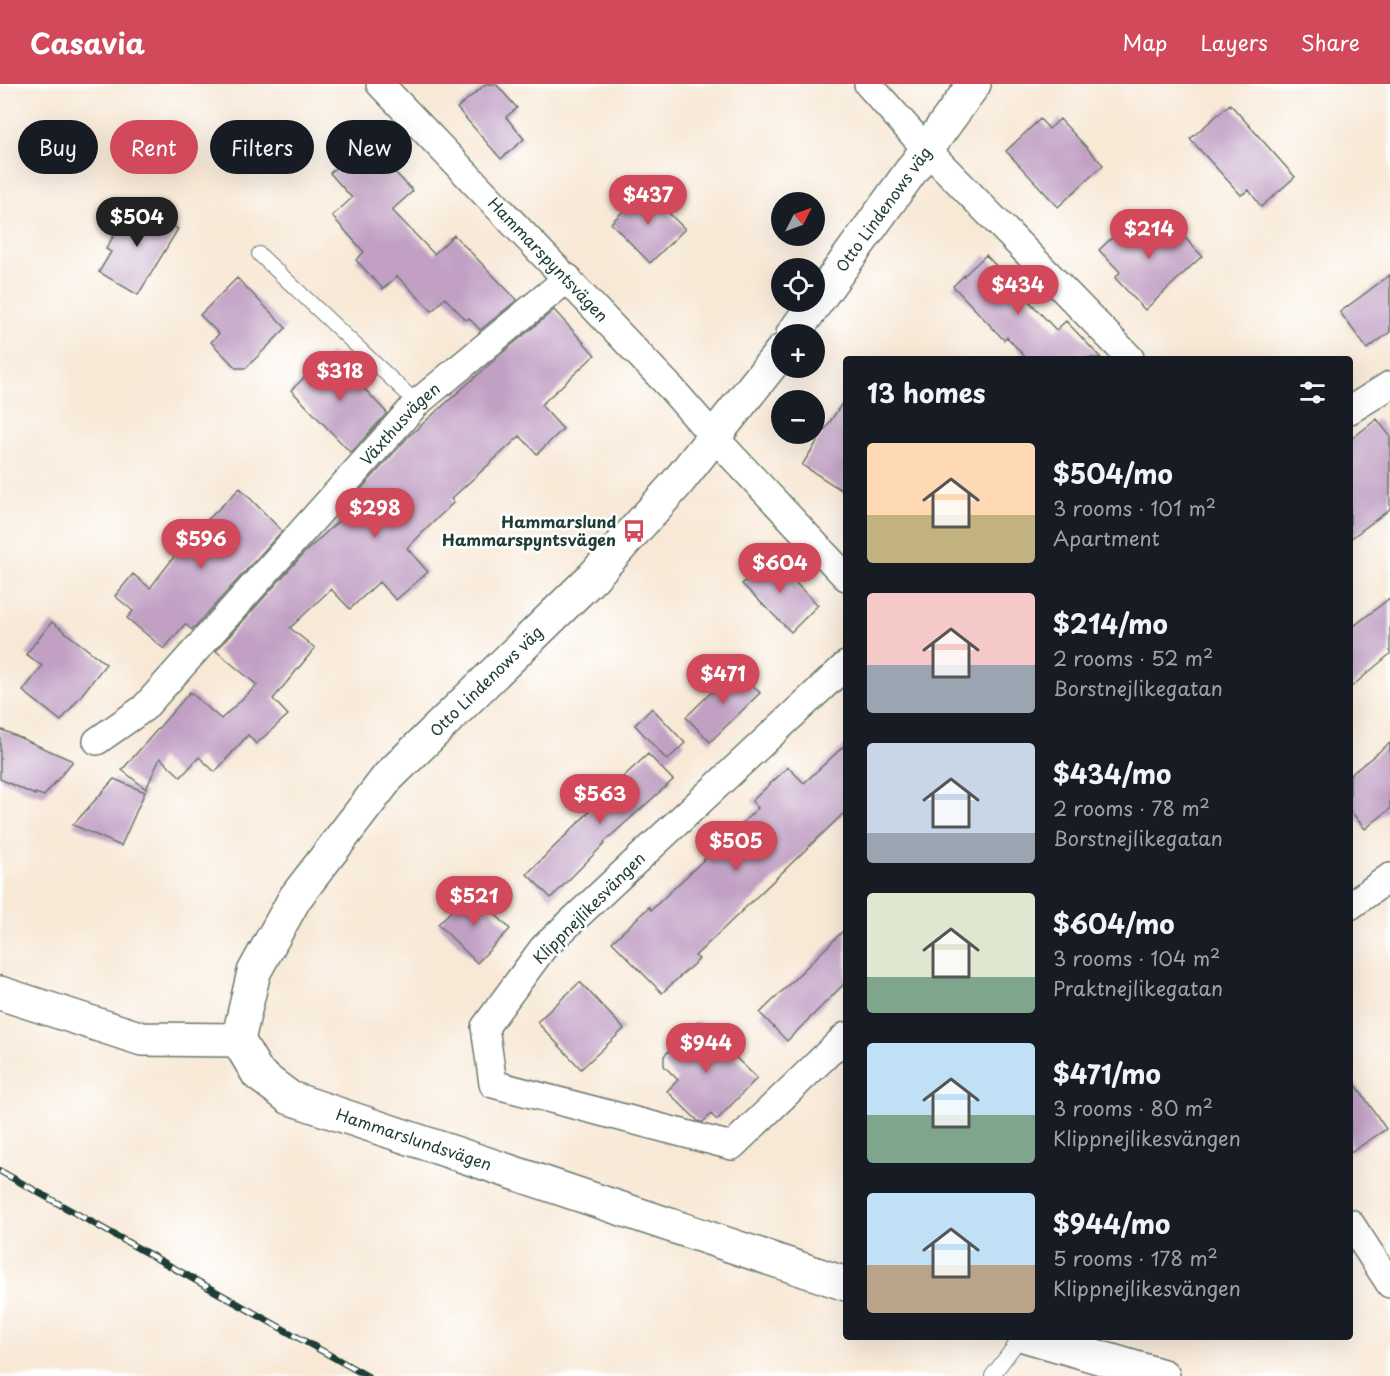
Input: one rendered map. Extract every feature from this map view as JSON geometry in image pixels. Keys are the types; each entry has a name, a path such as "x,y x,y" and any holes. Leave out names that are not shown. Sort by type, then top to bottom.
{"street":[{"name":"Hammarspyntsvägen","path":"380,84 568,279 843,574"},
{"path":"868,84 927,150 1129,356"},
{"name":"Otto Lindenows väg","path":"800,324 974,84"},
{"name":"Växthusvägen","path":"97,741 144,708 417,403 568,279"},
{"name":"Otto Lindenows väg","path":"238,1040 254,972 295,898 388,777 593,577 670,491 771,365"},
{"path":"1353,408 1390,385"},
{"name":"Klippnejlikesvängen","path":"843,668 543,948 485,1027 493,1084 732,1146 843,1039"},
{"path":"1353,904 1390,877"},
{"path":"0,993 142,1039 238,1040"},
{"name":"Hammarslundsvägen","path":"238,1040 258,1074 290,1098 843,1283"},
{"path":"1353,1228 1390,1284"},
{"path":"1041,1340 1163,1376"}],"lane":[{"path":"259,254 417,403"},
{"path":"992,1376 1019,1340"}],"building":[{"path":"486,84 496,84 517,108 506,117 524,139 501,159 457,108"},
{"path":"1230,104 1295,177 1261,207 1249,190 1241,195 1190,139"},
{"path":"1040,119 1049,129 1060,119 1103,165 1058,207 1006,151"},
{"path":"331,174 397,174 413,191 392,210 434,254 454,235 517,300 480,330 469,318 466,320 445,298 432,311 397,276 383,289 356,260 364,252 332,216 352,198"},
{"path":"645,190 685,229 650,263 611,223"},
{"path":"133,202 178,229 138,295 99,272 111,252 106,249"},
{"path":"1134,217 1154,238 1171,223 1202,256 1145,310 1115,278 1120,272 1099,250"},
{"path":"986,255 1056,330 1066,321 1099,356 1024,356 1007,337 1004,340 953,286"},
{"path":"1390,275 1390,332 1367,349 1340,312"},
{"path":"237,278 286,328 246,368 236,368 211,342 219,334 200,315"},
{"path":"554,310 595,355 541,405 563,429 537,454 520,436 451,499 454,502 407,548 428,572 396,600 379,582 350,609 331,589 290,628 315,648 273,699 288,715 256,744 248,735 215,772 199,757 181,777 160,758 146,789 122,770 190,692 221,719 257,685 216,651 304,553 359,502 354,497 409,436"},
{"path":"331,353 387,413 351,453 291,390"},
{"path":"843,402 843,491 802,465 816,444 825,444 825,429"},
{"path":"1377,419 1390,436 1390,509 1353,537 1353,438"},
{"path":"240,488 282,531 192,630 185,624 164,649 127,618 133,611 115,596 133,574 150,588 187,540"},
{"path":"769,557 818,605 791,632 742,584"},
{"path":"1390,598 1390,654 1353,685 1353,627"},
{"path":"52,622 106,664 61,721 23,691 42,666 26,654"},
{"path":"736,668 760,693 710,742 686,717"},
{"path":"652,708 685,743 667,760 635,725"},
{"path":"0,729 73,761 44,796 35,793 35,795 0,779"},
{"path":"1390,743 1390,809 1365,829 1353,814 1353,773"},
{"path":"843,747 843,814 695,956 699,959 662,993 612,942 649,907 651,910 758,808 752,801 788,767 804,783"},
{"path":"648,754 673,780 604,842 551,898 527,874 600,801 599,799"},
{"path":"114,779 145,792 121,846 73,825"},
{"path":"472,891 510,929 477,963 438,924"},
{"path":"843,931 843,985 787,1041 760,1013"},
{"path":"580,982 624,1029 581,1069 537,1022"},
{"path":"698,1021 757,1078 717,1120 711,1114 703,1122 698,1121 667,1091 678,1080 664,1066 664,1056"},
{"path":"1353,1080 1386,1129 1353,1151"}],"railway":[{"path":"0,1171 367,1376"}],"place":[{"name":"Hammarslund Hammarspyntsvägen","path":"634,531"}]}
